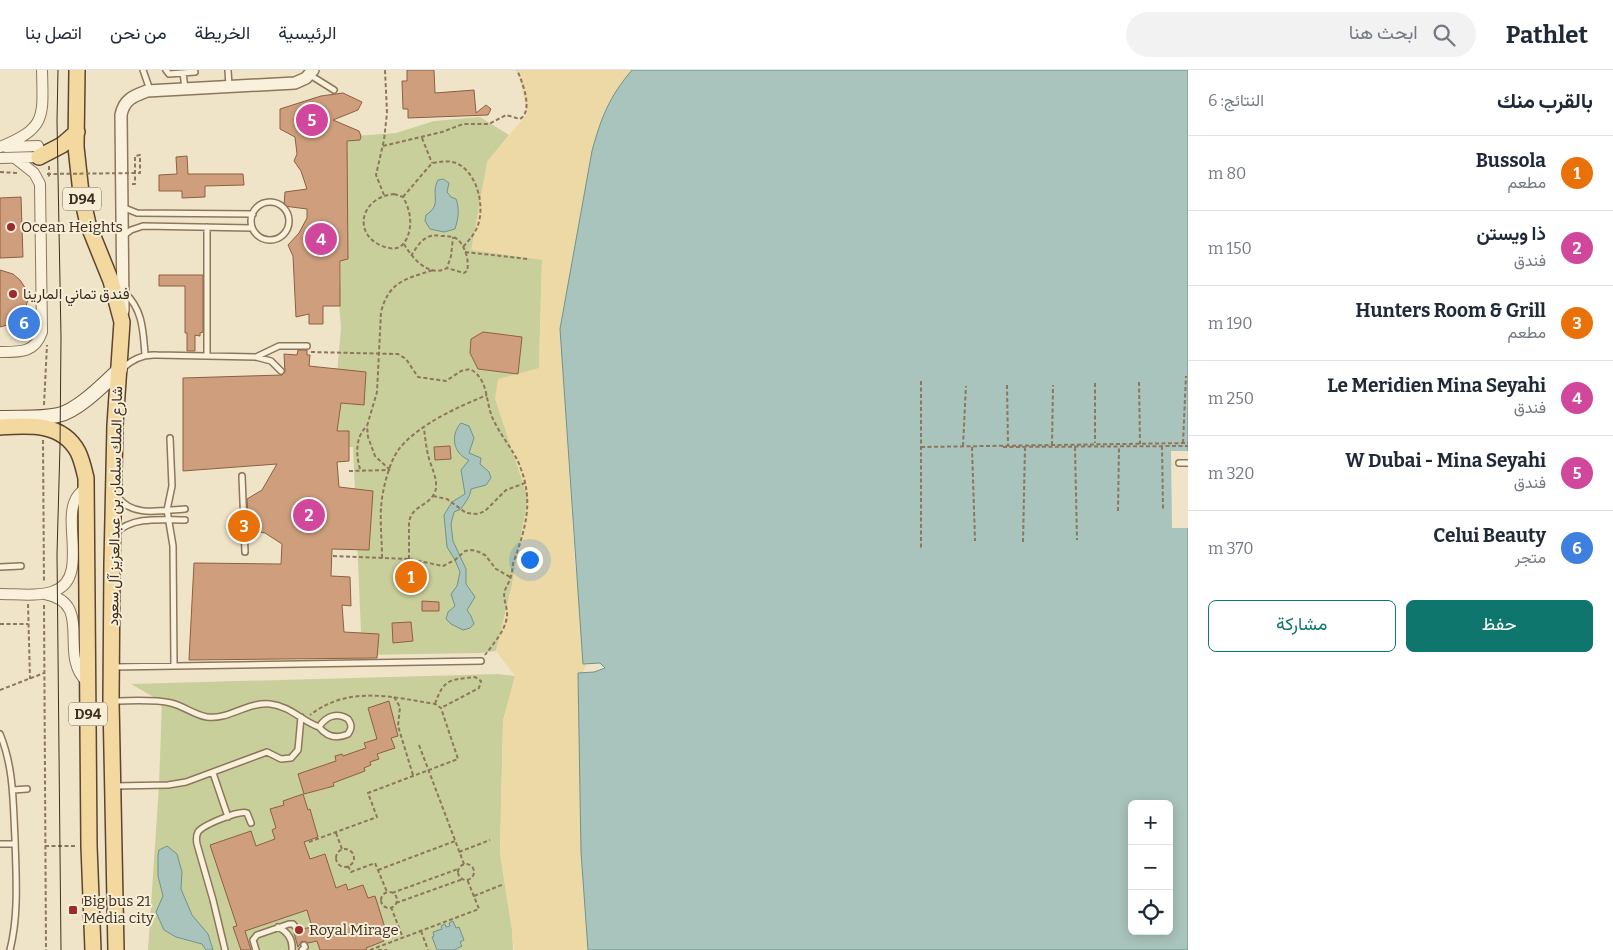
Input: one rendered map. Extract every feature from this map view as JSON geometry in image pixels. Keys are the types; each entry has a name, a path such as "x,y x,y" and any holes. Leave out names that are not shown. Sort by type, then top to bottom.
{"main road":[{"name":"شارع الملك سلمان بن عبدالعزيز آل سعود","path":"77,70 77,162 84,209 111,281 122,322 115,425 112,564 111,701 116,950"},
{"path":"39,157 62,145 76,132"},
{"path":"0,418 44,422 74,408 119,372"},
{"name":"شارع الملك سلمان بن عبدالعزيز آل سعود","path":"0,427 44,422 73,444 78,453 86,483 87,682 93,950"}],"street":[{"path":"0,147 25,136 39,120 42,104 42,70"},
{"path":"122,322 122,110 131,97 150,90 295,83 306,78 312,72"},
{"path":"0,147 38,146 40,152 39,157 0,158"},
{"path":"0,352 25,351 40,340 42,332 40,184 34,173 15,158"},
{"path":"44,594 58,590 68,581 71,574 72,510 76,497 86,483"},
{"path":"0,594 44,594 58,597 68,607 73,621 76,668 80,676 87,682"}],"lane":[{"path":"143,70 150,90"},
{"path":"166,70 168,74 194,72"},
{"path":"228,70 229,86"},
{"path":"312,72 334,90"},
{"path":"183,73 185,89"},
{"path":"262,204 278,205 285,210 288,217 285,233 278,238 262,239 252,228 253,214 262,204"},
{"path":"121,206 131,212 143,214 253,214"},
{"path":"143,214 143,226"},
{"path":"204,214 207,356"},
{"path":"122,237 131,230 143,226 252,228"},
{"path":"123,291 134,303 141,318 145,354"},
{"path":"256,357 279,346 307,346"},
{"path":"119,372 145,354 256,357 271,361 281,371"},
{"path":"170,438 172,486 167,510 173,546 174,665"},
{"path":"1179,463 1188,463"},
{"path":"242,476 244,552"},
{"path":"114,491 122,502 136,510 185,509"},
{"path":"114,535 121,528 135,522 185,520"},
{"path":"0,567 21,566"},
{"path":"112,666 481,662"},
{"path":"111,701 172,703 208,718 227,715 247,706 272,704 284,708 319,727 327,735 338,737 348,734 351,724 348,719 338,715 326,718 319,727"},
{"path":"113,786 168,785 196,780 267,752 281,760 291,758 298,750 303,718"},
{"path":"0,734 8,759 13,790 17,901 10,950"},
{"path":"213,773 228,816"},
{"path":"13,790 27,789"},
{"path":"225,950 196,835 202,828 228,816 243,812 251,823"},
{"path":"0,844 15,844"},
{"path":"256,950 253,940 255,936 278,927 293,924 298,930"},
{"path":"278,927 290,936 292,950"}],"path":[{"path":"384,195 376,175 383,146 387,113 385,70"},
{"path":"383,146 422,137 463,124 490,124 506,115 522,119 526,113 526,94 517,70"},
{"path":"422,137 432,164"},
{"path":"47,174 137,174 140,173 140,156 135,156 135,184 130,184"},
{"path":"403,196 432,164 454,162 461,166 472,178 480,194 481,210 479,224 472,237 463,247"},
{"path":"130,164 130,174"},
{"path":"0,172 21,173"},
{"path":"394,194 403,196 408,207 410,220 409,233 404,244 399,248 392,249 378,245 366,233 364,221 366,210 374,200 384,195 394,194"},
{"path":"390,470 375,456 370,447 367,426 377,392 381,312 388,294 401,281 433,270 447,268 464,273 468,268 463,247 453,237 428,236 419,244 411,256"},
{"path":"447,268 451,256 453,237"},
{"path":"404,244 411,256 420,264 433,270"},
{"path":"465,252 528,259"},
{"path":"307,346 311,346 311,352 398,354 409,363 414,374 422,378 446,381 460,371 470,369 478,375 487,395 493,420 521,467 526,483 527,503 526,524 513,562 511,578 504,592 507,618 481,662"},
{"path":"45,372 46,950"},
{"path":"1183,443 1186,376"},
{"path":"921,381 921,548"},
{"path":"1139,382 1140,444"},
{"path":"1095,383 1095,444"},
{"path":"1007,385 1008,446"},
{"path":"1052,445 1053,385"},
{"path":"963,447 966,386"},
{"path":"382,558 381,506 384,484 398,450 413,435 459,406 487,395"},
{"path":"360,469 357,446 362,431 367,426"},
{"path":"409,559 410,515 433,496 436,484 424,428"},
{"path":"1162,443 1163,509"},
{"path":"1118,511 1119,444"},
{"path":"920,448 1188,444"},
{"path":"926,448 1188,444"},
{"path":"1075,445 1077,540"},
{"path":"1023,542 1025,446"},
{"path":"972,447 976,541"},
{"path":"350,470 390,470"},
{"path":"433,496 452,502 471,514 478,514 485,510 506,490 526,483"},
{"path":"333,556 409,559 443,566 455,560 466,551 472,550 485,555 496,569 511,578"},
{"path":"27,594 30,679"},
{"path":"0,624 28,624"},
{"path":"0,690 45,673"},
{"path":"435,704 440,691 450,680 475,676 478,678 481,685 479,688 441,708"},
{"path":"303,718 320,708 346,698 362,695 394,697 435,704 441,708 458,759 368,793 377,817 309,842"},
{"path":"394,697 400,707 398,726 413,775"},
{"path":"419,745 464,864"},
{"path":"336,832 342,849"},
{"path":"459,852 490,840"},
{"path":"378,870 455,841"},
{"path":"45,846 90,846"},
{"path":"342,849 349,850 353,854 353,861 348,866 342,866 337,861 337,854 342,849"},
{"path":"348,866 351,872 375,863 386,892"},
{"path":"386,892 392,893 458,869 464,864"},
{"path":"386,892 382,896 381,902 385,907 391,907 396,903 467,879 473,874 473,870 472,866 464,864"},
{"path":"458,869 458,873 463,879"},
{"path":"379,949 479,909 467,879"},
{"path":"474,896 504,884"},
{"path":"392,893 396,897 396,903"},
{"path":"391,907 403,938"},
{"path":"421,931 428,950"},
{"path":"370,950 387,950"}],"green space":[{"path":"480,117 509,135 487,162 542,260 539,368 495,398 528,498 512,585 496,651 481,653 362,655 353,447 319,448 335,396 341,328 339,304 341,277 342,137 396,133 434,121"},
{"path":"497,674 515,676 503,721 500,853 512,930 513,950 148,950 159,785 162,702 131,684"}],"sand":[{"path":"518,70 632,70 617,89 607,108 592,151 560,329 575,563 587,663 578,683 581,852 588,950 514,950 500,853 503,721 515,676 496,651 512,585 528,498 495,398 498,379 539,368 542,260 471,250 487,162 527,114"}],"water":[{"path":"632,70 1188,70 1188,950 588,950 581,852 578,673 594,672 605,668 600,663 583,664 560,329 592,151 607,108 617,89"},
{"path":"443,179 449,183 447,192 456,199 458,211 455,229 444,232 430,229 425,221 426,215 434,207 435,190 438,180"},
{"path":"461,423 469,426 474,438 469,453 481,458 480,464 489,472 491,478 486,485 471,489 461,509 454,512 451,524 453,541 466,569 466,584 475,597 467,610 474,624 470,628 463,630 446,619 448,612 455,606 451,594 457,586 460,572 447,547 444,515 452,502 465,494 461,470 469,460 459,453 454,438"},
{"path":"167,846 177,854 182,872 181,889 192,915 208,934 213,950 206,950 202,944 176,937 164,930 156,912 163,896 158,876 158,855 159,850"},
{"path":"453,921 456,928 459,927 464,940 460,942 462,946 454,950 437,950 432,937 434,936 433,932 442,929 441,926 445,924 446,927 450,926 449,923"}],"pier":[{"path":"1171,451 1188,451 1188,528 1172,528"}],"building":[{"path":"407,70 434,70 435,93 474,90 476,113 486,105 491,109 488,115 408,118 408,109 403,109 402,81 407,81"},
{"path":"343,93 362,102 358,110 333,120 359,131 361,136 360,140 347,141 348,259 340,261 340,306 323,306 323,324 309,324 309,314 296,317 293,256 288,245 299,233 307,218 307,209 284,206 285,192 307,189 301,171 294,161 297,154 295,137 280,129 280,109 321,96"},
{"path":"187,156 188,174 243,174 244,185 205,186 205,197 182,198 182,191 159,191 159,175 177,174 176,157"},
{"name":"Ocean Heights","path":"21,197 23,257 0,258 0,198"},
{"name":"فندق تماني المارينا","path":"0,270 13,274 20,280 26,289 28,299 25,310 19,318 11,324 0,327"},
{"path":"159,275 203,275 203,332 200,333 200,336 195,335 195,351 187,351 185,286 159,286"},
{"path":"483,332 522,337 518,374 478,369 470,353 471,339"},
{"path":"298,350 307,350 307,355 310,355 309,366 366,372 364,405 341,403 337,431 349,431 349,461 337,462 339,487 373,491 369,550 332,549 331,576 350,577 351,606 342,605 344,632 379,634 377,658 189,660 194,563 281,564 282,544 265,533 249,531 247,499 262,490 277,464 183,471 183,378 282,375 285,372 284,354 297,355"},
{"path":"450,446 451,459 435,460 434,447"},
{"path":"422,601 439,602 439,611 422,611"},
{"path":"411,622 413,641 393,643 392,623"},
{"path":"389,701 398,736 391,738 395,748 377,754 379,759 370,762 371,765 364,768 365,771 333,783 334,786 304,794 298,774 336,761 335,756 342,754 343,756 366,748 364,743 377,739 368,708"},
{"path":"303,794 308,810 310,809 318,837 304,842 310,859 325,854 336,888 346,884 348,890 363,885 368,898 375,896 386,931 381,933 384,941 366,948 367,950 320,950 317,941 308,943 302,941 298,947 294,933 299,934 302,929 312,927 307,910 245,931 251,950 241,950 233,927 237,926 210,845 251,831 256,846 275,839 272,830 276,828 270,809 284,805 283,801"}],"tram line":[{"path":"58,70 57,121 61,337 57,554 61,950"}],"place":[{"name":"W Dubai - Mina Seyahi","path":"312,120"},
{"name":"Ocean Heights","path":"11,227"},
{"name":"Le Meridien Mina Seyahi","path":"321,239"},
{"name":"فندق تماني المارينا","path":"13,294"},
{"name":"Celui Beauty","path":"24,323"},
{"name":"ذا ويستن","path":"309,515"},
{"name":"Hunters Room & Grill","path":"244,526"},
{"name":"Bussola","path":"411,577"},
{"name":"Big bus 21 Media city","path":"73,910"},
{"name":"Royal Mirage","path":"299,930"}]}
